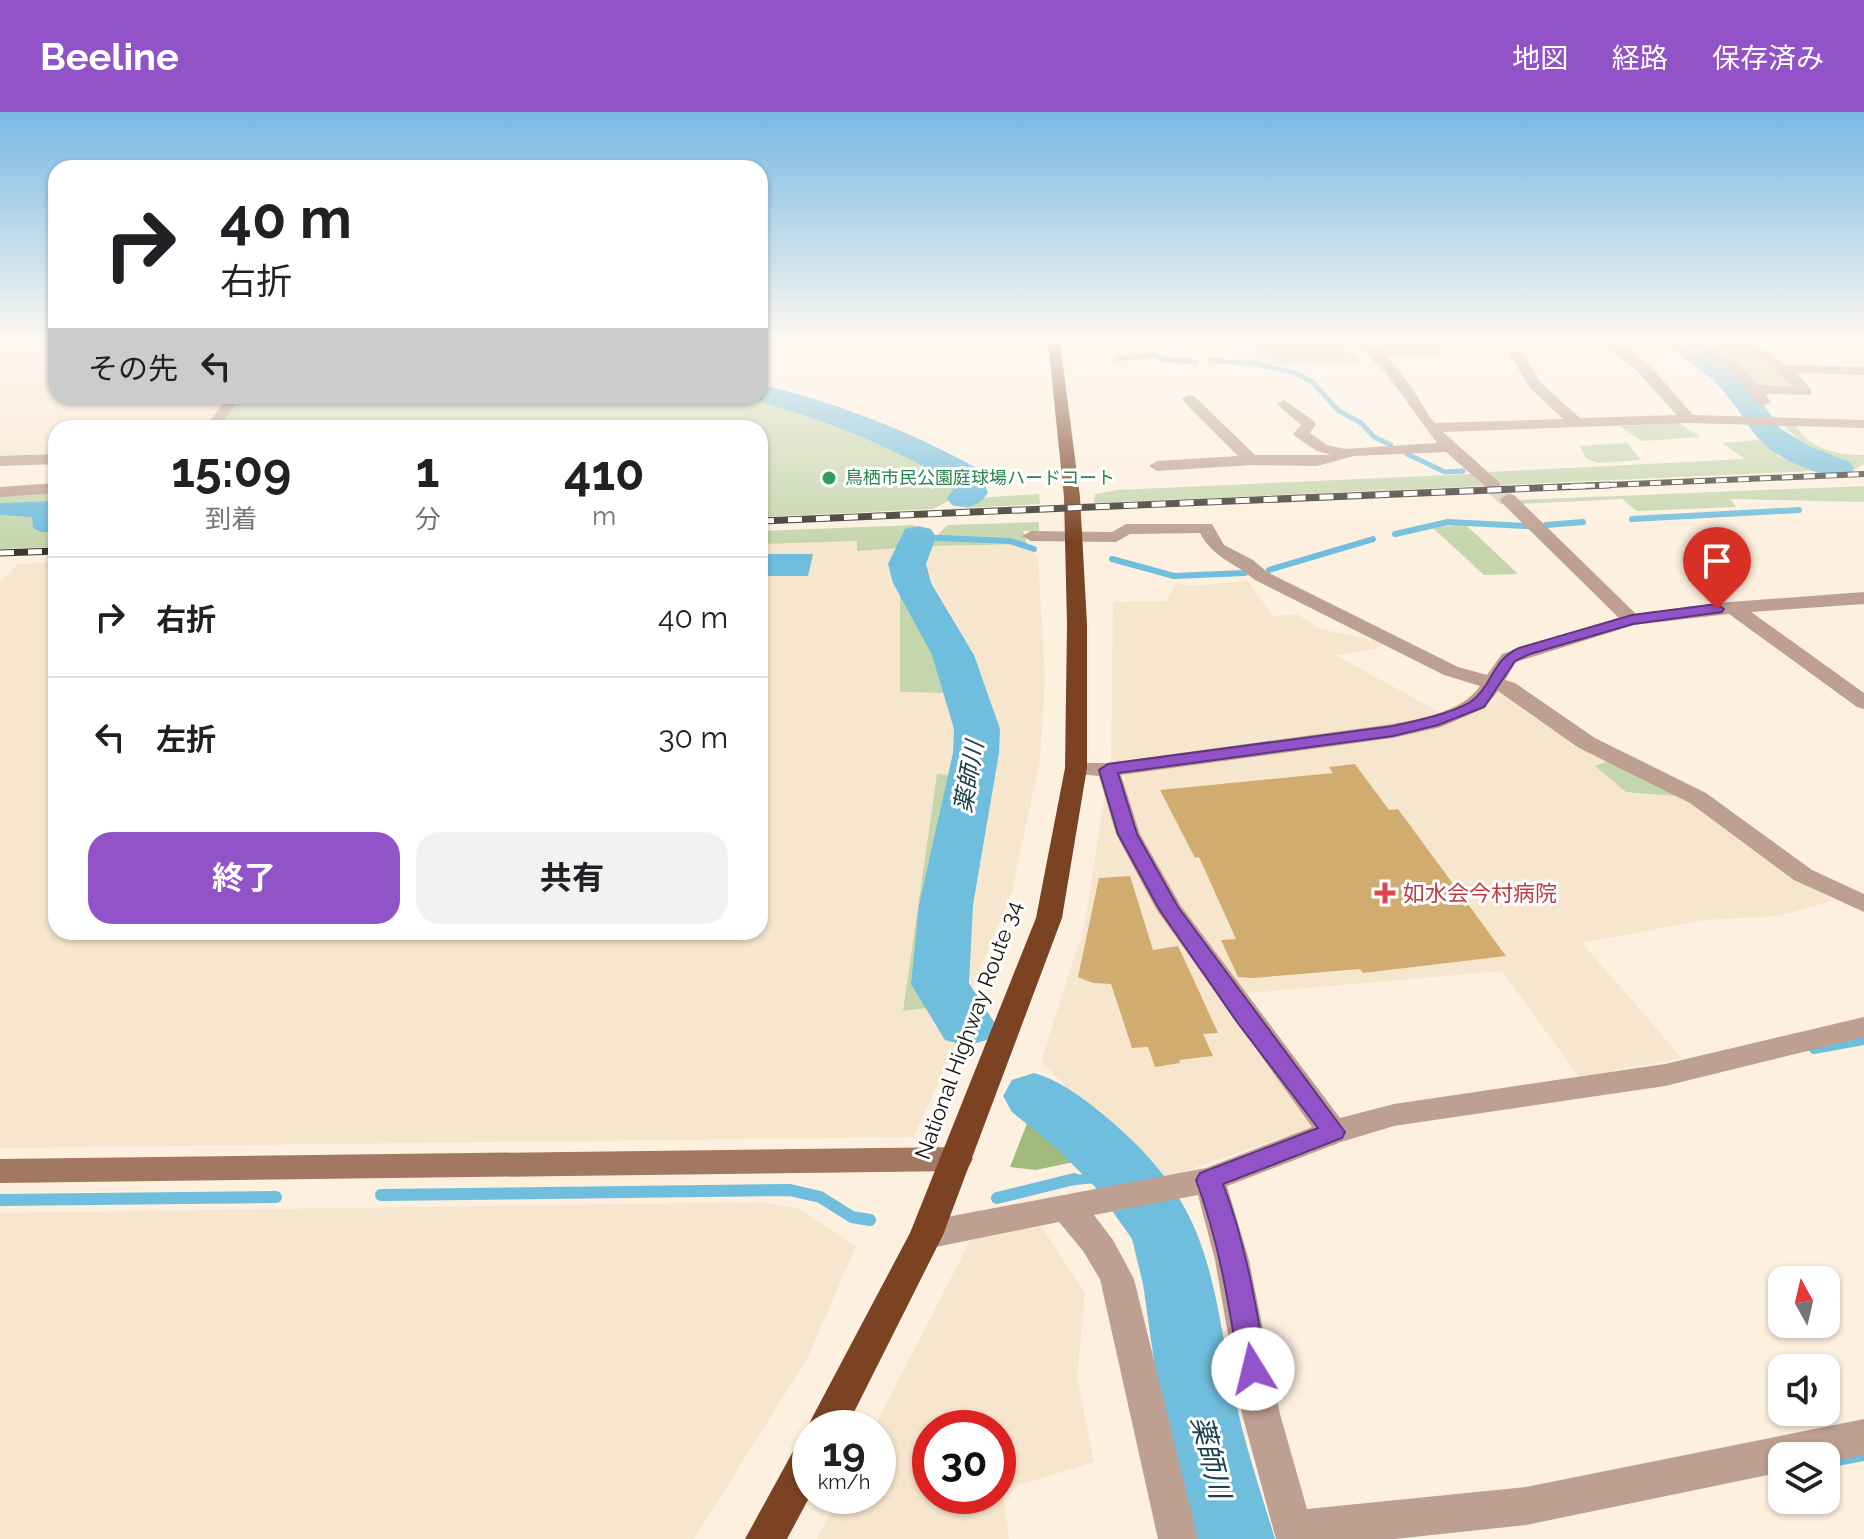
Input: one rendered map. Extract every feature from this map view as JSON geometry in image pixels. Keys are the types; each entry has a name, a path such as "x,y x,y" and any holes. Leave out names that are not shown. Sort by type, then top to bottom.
{"highway":[{"name":"National Highway Route 34","path":"835,1410 926,1235 1049,918 1076,768 1077,624 1072,497 1062,409"},
{"path":"765,1539 792,1491"}],"street":[{"path":"1199,409 1251,460"},
{"path":"1290,409 1309,424 1301,434 1322,448 1349,454"},
{"path":"1418,409 1431,428 1632,620"},
{"path":"1560,409 1577,424"},
{"path":"1679,409 1689,419"},
{"path":"1768,409 1787,421"},
{"path":"1431,428 1689,419 1864,424"},
{"path":"1157,466 1251,460 1299,461 1349,454 1452,447"},
{"path":"0,461 48,459"},
{"path":"0,492 48,489"},
{"path":"1031,536 1116,537 1126,529 1206,528 1217,548 1247,564 1261,576 1451,671 1496,681 1587,743 1698,798 1803,875 1864,904"},
{"path":"1076,768 1108,770 1406,728 1433,722 1478,704 1509,658 1632,620 1733,608 1864,598"},
{"path":"1733,608 1864,703"},
{"path":"1108,770 1128,834 1169,909 1333,1132"},
{"path":"926,1235 1197,1182 1333,1132 1394,1115 1665,1075 1864,1027"},
{"path":"0,1171 957,1159"},
{"path":"1197,1182 1222,1216 1239,1283 1257,1397 1294,1534 1526,1506 1864,1437"},
{"path":"1066,1208 1084,1224 1117,1279 1178,1539"}],"shaded area":[{"path":"0,409 219,409 211,420 48,420 48,456 0,458"},
{"path":"858,541 857,551 900,548 893,561 900,588 938,648 953,693 961,754 954,775 925,938 927,1008 958,1041 913,1137 0,1148 0,583 18,564 48,562 48,940 768,940 768,544"},
{"path":"1027,544 1038,558 1045,678 1040,760 1012,891 973,987 963,966 970,858 994,774 990,726 961,632 921,566 927,546"},
{"path":"1248,581 1273,616 1297,614 1320,629 1384,642 1375,649 1336,655 1441,713 1458,720 1487,707 1502,688 1610,760 1596,766 1687,797 1792,875 1833,901 1778,916 1704,920 1582,943 1682,1058 1579,1077 1502,971 1239,994 1227,1004 1312,1127 1163,1179 1041,1062 1085,924 1105,791 1126,778 1111,762 1113,602 1166,601 1176,583 1191,586"},
{"path":"762,1202 800,1209 856,1246 807,1359 694,1539 0,1539 0,1213"},
{"path":"1042,1227 1085,1293 1077,1378 1094,1462 1016,1486 1016,1410 912,1410 912,1514 1006,1514 1009,1539 817,1539 830,1514 896,1514 896,1410 883,1410 973,1235"}],"green space":[{"path":"231,409 800,409 911,453 959,477 963,487 954,498 933,509 768,517 768,420 223,420"},
{"path":"1679,423 1701,437 1642,441 1620,426"},
{"path":"1784,425 1795,425 1809,440 1825,449 1864,455 1864,464 1854,470 1834,462 1807,446"},
{"path":"1759,440 1777,453 1777,457 1806,460 1833,470 1501,485 1488,472 1745,459 1722,443"},
{"path":"1627,443 1641,460 1597,463 1586,458 1580,446"},
{"path":"1471,474 1484,486 1094,503 1095,494 1117,490"},
{"path":"1864,486 1864,502 1731,499 1736,507 1637,511 1622,499 1520,504 1515,500"},
{"path":"48,491 48,547 0,549 0,494"},
{"path":"1039,494 1040,504 964,508 977,498"},
{"path":"1039,522 1039,531 1023,531 1027,544 928,546 947,525"},
{"path":"1465,524 1518,574 1484,575 1433,528"},
{"path":"915,525 900,548 857,551 857,541 768,544 768,531"},
{"path":"900,588 938,648 953,693 900,692"},
{"path":"1610,760 1687,797 1626,792 1595,766"},
{"path":"937,774 954,775 925,938 927,1008 903,1011"},
{"path":"1028,1121 1052,1125 1085,1149 1083,1160 1036,1170 1010,1167"}],"water":[{"path":"48,501 48,532 33,528 32,517 0,515 0,503"},
{"path":"768,554 813,554 808,576 768,576"}],"building":[{"path":"1355,764 1389,810 1398,809 1506,956 1363,973 1360,969 1238,977 1221,940 1236,939 1199,857 1195,858 1160,790 1333,773 1329,767"},
{"path":"1130,876 1153,950 1178,946 1192,976 1218,1033 1203,1034 1213,1056 1179,1060 1180,1063 1155,1067 1148,1047 1132,1048 1111,984 1093,983 1078,977 1099,878"}],"waterway":[{"name":"薬師川","path":"814,409 919,449 968,477 971,493 964,498"},
{"path":"1337,409 1361,423 1374,437 1391,445"},
{"path":"1751,409 1761,425 1783,445 1838,469"},
{"path":"1407,454 1445,472 1463,471"},
{"path":"1632,519 1799,510"},
{"path":"1395,534 1448,522 1527,526"},
{"path":"1546,525 1583,522"},
{"path":"918,537 1010,541 1034,549"},
{"name":"薬師川","path":"918,537 907,564 912,583 953,655 977,729 976,753 946,905 940,984 966,1025"},
{"path":"1269,570 1373,539"},
{"path":"1112,559 1174,576 1245,573"},
{"path":"1814,1049 1864,1040"},
{"name":"薬師川","path":"1034,1096 1078,1130 1120,1169 1154,1215 1166,1239 1179,1284 1203,1431 1233,1539"},
{"path":"1066,1181 1124,1175"},
{"path":"997,1198 1074,1179"},
{"path":"381,1195 790,1190 820,1197 852,1217 870,1220"},
{"path":"0,1200 276,1197"},
{"path":"1840,1459 1864,1455"}],"tunnel":[{"path":"1494,486 1508,499"}],"railway":[{"path":"1573,487 1864,474"},
{"path":"1573,487 1609,485"},
{"path":"1562,487 1573,487"},
{"path":"768,521 1573,487"},
{"path":"0,553 48,551"}],"place":[{"name":"鳥栖市民公園庭球場ハードコート","path":"829,478"},
{"name":"如水会今村病院","path":"1385,893"}],"route":[{"path":"1253,1369 1239,1283 1222,1216 1209,1180 1333,1132 1169,909 1128,834 1108,770 1393,731 1433,722 1478,704 1509,658 1524,651 1632,620 1717,609"}]}
